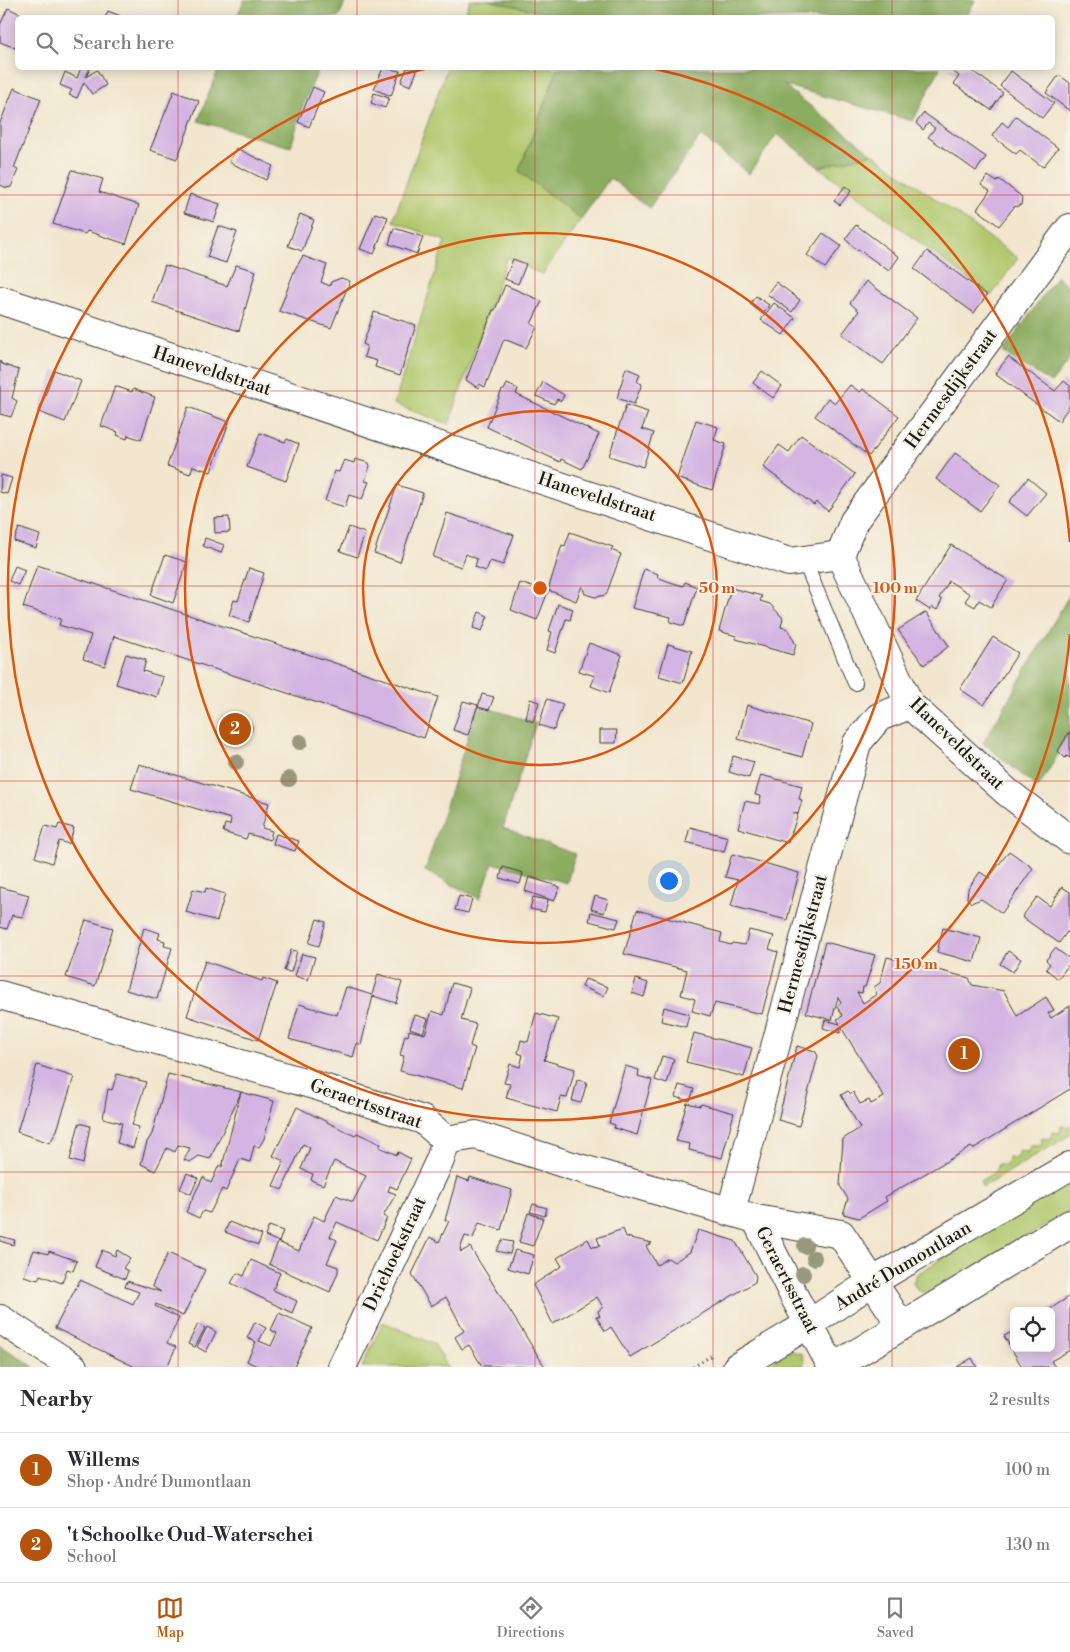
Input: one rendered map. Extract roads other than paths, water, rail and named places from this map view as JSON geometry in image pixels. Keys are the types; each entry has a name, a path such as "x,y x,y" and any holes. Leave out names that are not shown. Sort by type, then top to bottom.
{"street":[{"name":"Hermesdijkstraat","path":"840,555 854,521 1070,228"},
{"name":"Haneveldstraat","path":"0,300 789,562 840,555 910,705 1007,792 1070,840"},
{"name":"Hermesdijkstraat","path":"744,1215 857,743 879,717 910,705"},
{"name":"Geraertsstraat","path":"0,995 314,1085 423,1120 446,1140 476,1135 572,1166 744,1215 841,1234 901,1325"},
{"name":"Driehoekstraat","path":"342,1367 440,1160 446,1140"},
{"name":"André Dumontlaan","path":"737,1367 872,1282 1070,1166"},
{"name":"Geraertsstraat","path":"744,1215 834,1367"},
{"path":"834,1367 1070,1224"},
{"path":"0,1319 73,1367"}],"lane":[{"path":"804,560 855,683"}],"place":[{"name":"'t Schoolke Oud-Waterschei","path":"235,729"},
{"name":"Willems","path":"964,1054"}]}
